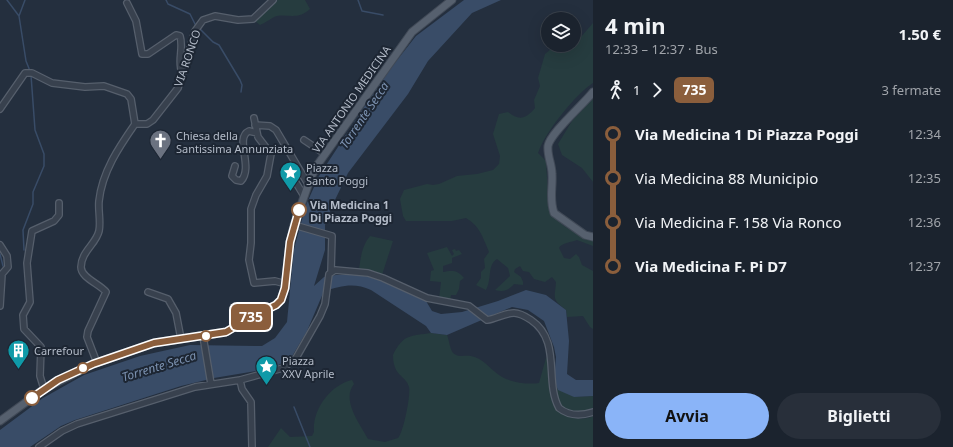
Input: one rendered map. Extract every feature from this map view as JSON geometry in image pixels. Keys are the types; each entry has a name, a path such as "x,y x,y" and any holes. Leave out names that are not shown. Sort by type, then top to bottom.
{"main road":[{"name":"VIA ANTONIO MEDICINA","path":"0,421 44,389 74,372 141,347 181,339 203,339 226,332 253,316 276,305 281,300 286,284 290,242 304,196 308,184 325,154 412,32 452,0"},
{"path":"593,92 549,141 548,156 552,173 550,200 554,213 585,235 593,237"}],"street":[{"name":"VIA RONCO","path":"135,124 147,124 153,120 178,88 195,31 203,20 215,16 244,20 253,19 273,0"},
{"path":"127,3 136,21 142,54 148,54 176,35 180,36 183,48 180,69 183,75"},
{"path":"0,109 25,73 32,73 52,83 85,87 104,86 126,94 131,99 135,124 116,152 102,187 99,200 99,231 84,255 81,266 86,276 102,287 106,292 88,331 87,337 97,363"},
{"path":"254,118 257,133 271,154 267,176 256,195 251,210 250,265 254,283 275,281 286,284"},
{"path":"255,125 270,126 276,130 308,184"},
{"path":"235,166 232,176 236,180 241,181 246,172 243,138 247,132 257,133"},
{"path":"304,140 325,154"},
{"path":"289,171 304,196"},
{"path":"44,389 40,376 40,347 24,329 23,315 30,302 27,257 32,231 54,221 59,215 59,203"},
{"path":"40,447 62,431 78,424 211,382 250,378 283,368 296,358 320,316 327,294 332,236 295,225"},
{"path":"0,245 7,256 8,267 2,274 0,306"},
{"path":"330,273 335,270 368,273 383,278 427,298 469,306 485,319 490,320 515,313 522,315 537,325 543,333 549,349 552,366 552,380 559,408 563,411 579,415 593,412"},
{"path":"148,292 168,299 176,313 181,339"},
{"path":"203,339 211,382"},
{"path":"240,380 242,389 247,394 251,402 252,447"}],"green space":[{"path":"278,0 305,0 310,9 297,16 277,16 260,25 255,21 268,6"},
{"path":"593,23 593,83 578,96 561,115 547,135 538,153 546,161 549,210 562,225 593,240 593,246 577,240 564,244 559,248 564,258 570,259 576,254 582,265 593,271 593,329 583,316 567,317 566,310 555,298 556,282 552,277 545,282 534,279 529,272 523,271 520,266 515,269 514,272 521,277 523,285 514,284 505,290 495,290 510,276 508,268 497,259 492,265 486,290 476,285 481,278 481,272 485,268 484,259 489,252 475,225 466,218 452,221 406,221 403,216 400,199 404,190 427,184 439,184 457,176 477,174 493,170 499,164 500,156 493,134 499,114 508,112 519,118 529,115 535,108 534,100 540,86 538,78 545,54 547,52 581,52 581,37"},
{"path":"593,99 593,182 582,168 562,155 558,144 572,121"},
{"path":"370,236 393,241 382,275 359,269 361,255"},
{"path":"447,247 452,256 454,254 452,250 455,249 456,251 459,250 462,254 452,258 452,263 443,266 443,272 455,271 464,278 460,281 459,289 456,295 451,295 450,301 439,299 441,282 430,281 431,271 434,270 427,253"},
{"path":"431,333 447,335 451,349 455,355 475,357 483,361 496,373 518,382 529,384 539,383 546,358 550,359 556,407 563,414 573,418 583,419 593,416 593,447 268,447 281,428 290,437 312,436 314,432 316,415 324,400 336,387 352,380 354,384 350,397 353,412 368,439 385,442 398,438 408,406 409,387 395,368 393,355 400,343 408,337"},
{"path":"554,380 574,397 593,396 593,408 582,412 563,409 560,404"}],"water":[{"name":"Torrente Secca","path":"464,0 501,0 472,13 428,61 408,94 348,173 325,225 325,250 314,286 324,277 336,275 352,274 370,277 382,280 426,301 432,311 441,314 462,312 498,301 526,290 546,295 566,310 569,341 567,374 576,380 593,380 593,396 574,397 558,390 554,380 556,357 554,347 544,321 528,310 512,307 447,335 431,333 426,326 371,290 353,285 324,291 307,331 291,358 273,368 214,378 181,386 75,420 61,426 30,447 0,447 0,430 43,398 84,375 140,356 190,345 262,346 275,338 287,322 294,249 306,205 319,176 383,78 416,36"}],"waterway":[{"path":"7,0 19,16"},
{"path":"25,0 19,16 26,61 30,71"},
{"path":"166,0 168,4 190,14 196,26"},
{"path":"358,0 362,11 383,15"},
{"path":"199,28 213,42 219,45 240,80 242,85 241,92"},
{"path":"24,250 23,230 33,204 33,192 44,166 44,154 35,130 31,75"},
{"path":"0,254 3,266"},
{"path":"294,407 310,447"}],"bus line":[{"name":"735","path":"32,398 58,380 93,364 154,343 226,332 253,316 276,305 284,294 290,242 299,210"}],"place":[{"name":"Chiesa della Santissima Annunziata","path":"160,160"},
{"name":"Piazza Santo Poggi","path":"290,192"},
{"name":"Via Medicina 1 Di Piazza Poggi","path":"299,210"},
{"name":"Carrefour","path":"19,370"},
{"name":"Piazza XXV Aprile","path":"267,386"}]}
